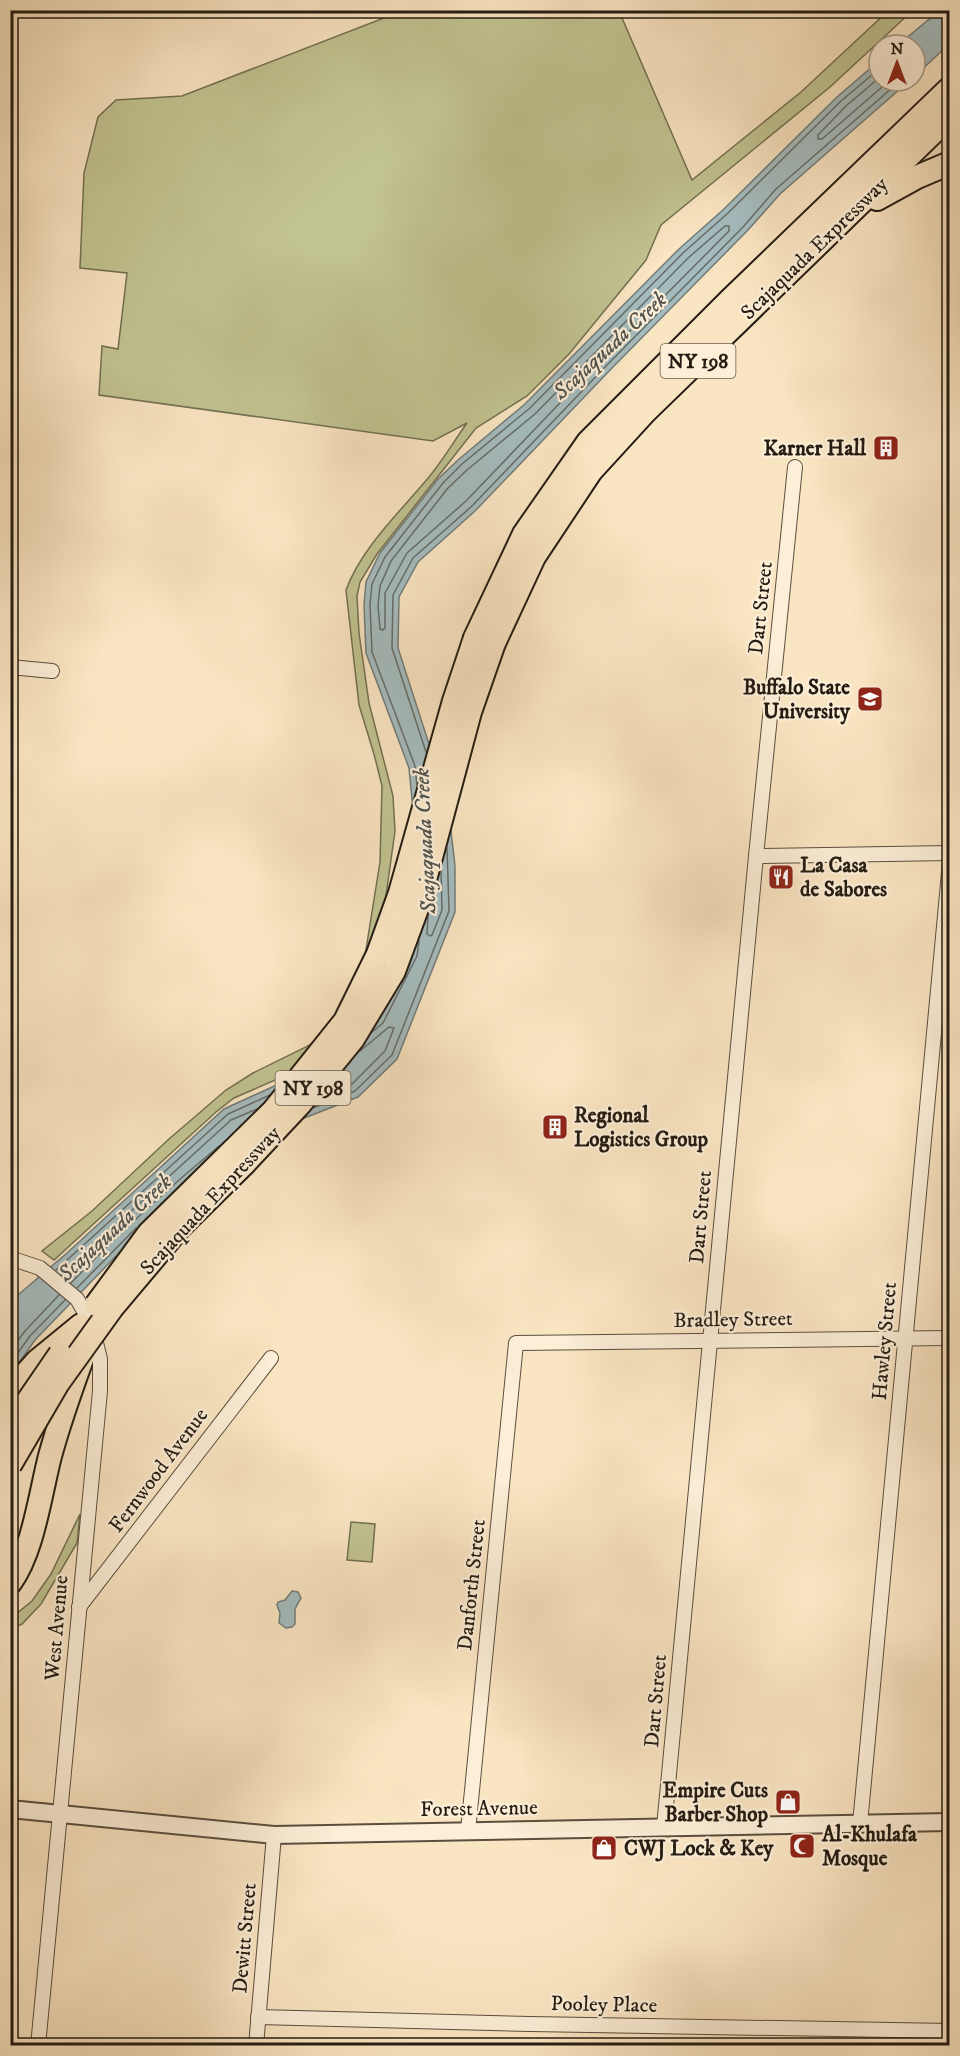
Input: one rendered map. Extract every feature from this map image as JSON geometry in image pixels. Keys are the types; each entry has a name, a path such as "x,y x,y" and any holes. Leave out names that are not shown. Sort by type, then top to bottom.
{"highway":[{"name":"Scajaquada Expressway","path":"484,640 524,534 588,442 731,299 950,88"},
{"name":"Scajaquada Expressway","path":"10,1427 86,1330 149,1233 273,1111 345,1021 378,954 400,892 454,701 484,640 553,525 591,471 645,412 950,116"},
{"path":"848,217 891,191 950,163"},
{"name":"Scajaquada Expressway","path":"10,1465 86,1330"},
{"path":"10,1391 37,1361 86,1330"},
{"path":"10,1583 19,1571 26,1554 86,1330"}],"street":[{"name":"Dart Street","path":"664,1827 795,467"},
{"path":"10,667 52,671"},
{"path":"756,856 950,853"},
{"name":"Hawley Street","path":"860,1824 950,862"},
{"name":"West Avenue","path":"10,1258 25,1261 44,1272 77,1299 91,1323 100,1359 100,1390 38,2046"},
{"name":"Bradley Street","path":"516,1343 950,1338"},
{"name":"Danforth Street","path":"468,1831 516,1343"},
{"name":"Fernwood Avenue","path":"79,1607 271,1358"},
{"name":"Forest Avenue","path":"10,1809 274,1835 950,1822"},
{"name":"Dewitt Street","path":"255,2046 274,1835"},
{"name":"Pooley Place","path":"258,2017 950,2031"}],"green space":[{"path":"402,11 619,11 692,180 801,92 888,11 912,11 888,33 867,33 867,53 830,87 661,225 646,260 569,354 527,396 476,428 377,554 360,582 357,596 359,633 369,703 393,796 395,831 382,924 334,1044 282,1077 234,1098 54,1260 42,1251 92,1211 169,1139 226,1090 253,1073 310,1045 338,1018 363,968 380,862 382,786 359,705 346,590 353,574 372,545 434,471 467,423 433,441 99,395 102,346 118,349 127,273 80,268 84,173 98,117 116,100 182,96"},
{"path":"80,1514 77,1543 41,1604 22,1624 11,1628 11,1618 32,1601 51,1574"},
{"path":"351,1522 375,1524 372,1562 347,1560"}],"water":[{"path":"939,11 949,11 949,44 927,65 927,33 912,33"},
{"name":"Scajaquada Creek","path":"867,71 867,93 895,93 780,194 748,230 475,511 418,562 399,597 398,648 429,744 444,770 455,866 455,912 397,1059 358,1097 289,1124 178,1198 115,1257 35,1340 11,1374 11,1301 67,1253 224,1109 316,1067 418,862 409,768 366,653 364,605 366,582 380,553 438,479 525,404 679,249 724,209 837,97"},
{"path":"292,1591 298,1592 301,1598 295,1609 295,1624 286,1628 279,1623 280,1613 277,1605 278,1602 285,1600"}],"place":[{"name":"Karner Hall","path":"886,448"},
{"name":"Buffalo State University","path":"870,699"},
{"name":"La Casa de Sabores","path":"781,877"},
{"name":"Regional Logistics Group","path":"555,1127"},
{"name":"Empire Cuts Barber Shop","path":"788,1802"},
{"name":"Al-Khulafa Mosque","path":"802,1846"},
{"name":"CWJ Lock & Key","path":"604,1848"}]}
